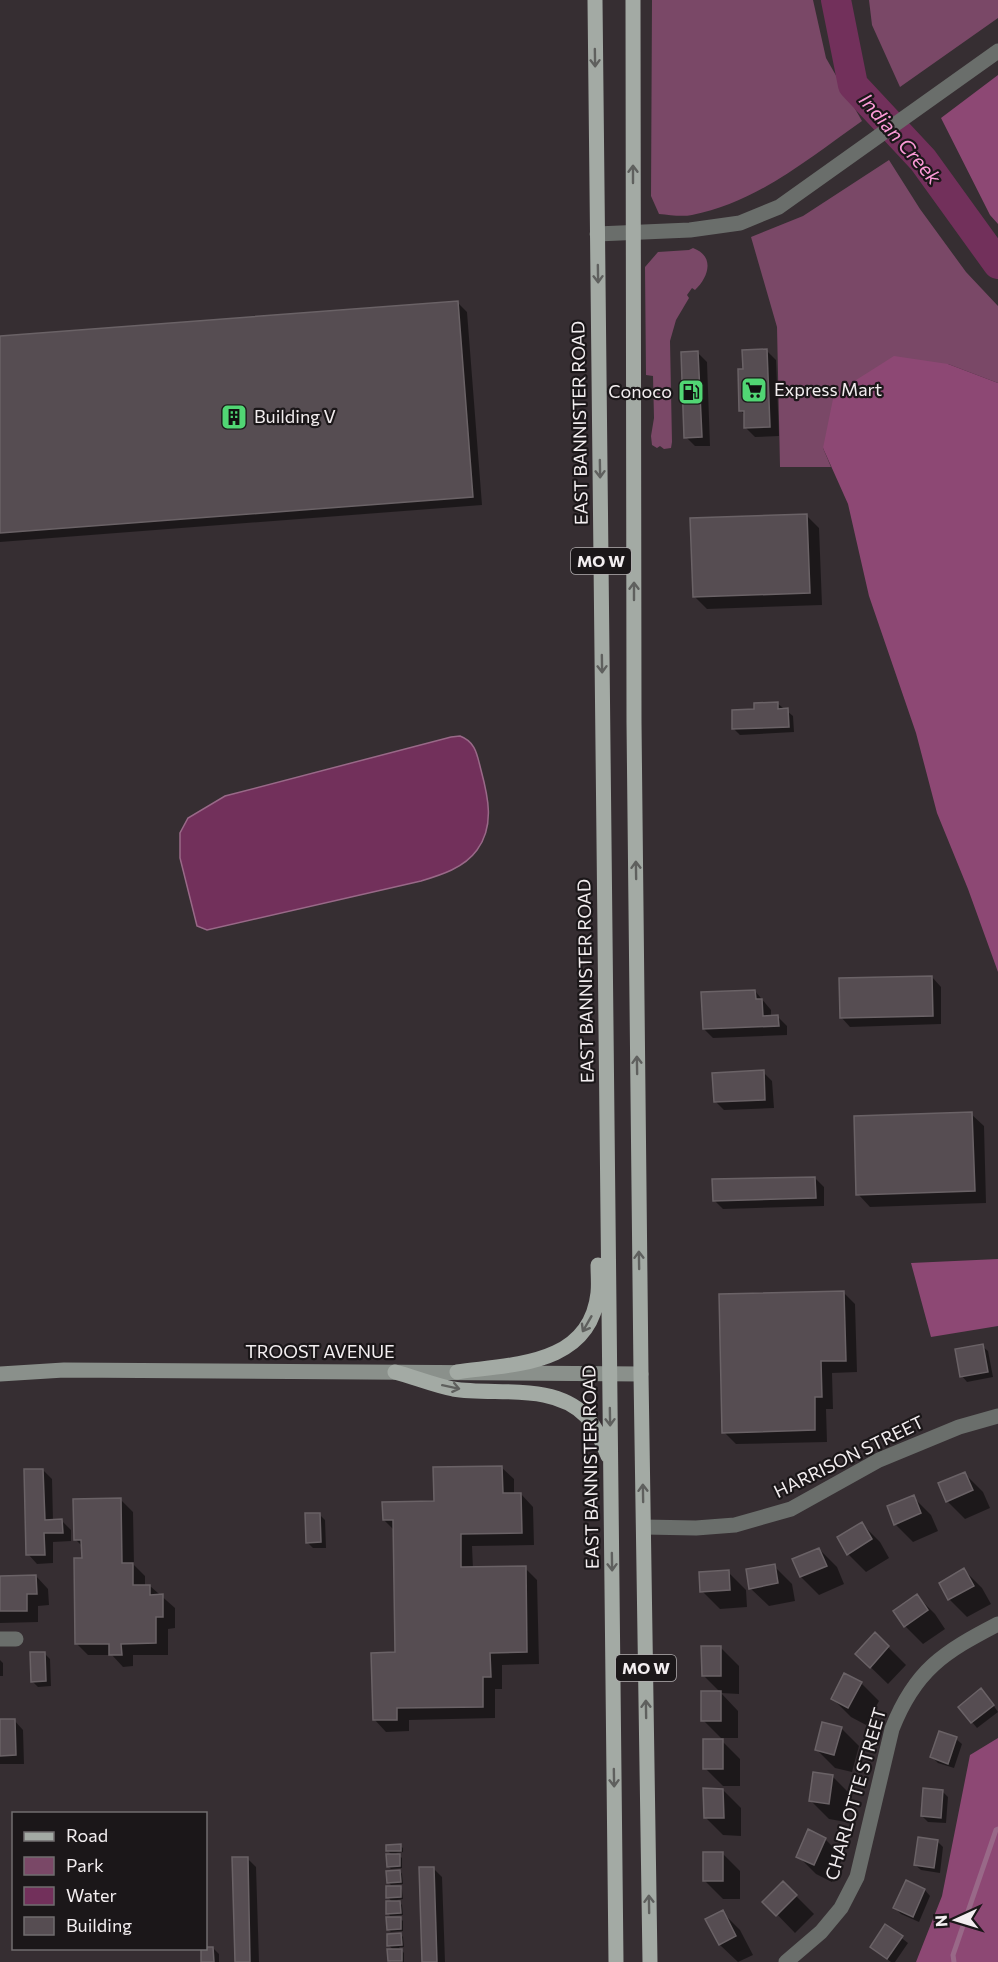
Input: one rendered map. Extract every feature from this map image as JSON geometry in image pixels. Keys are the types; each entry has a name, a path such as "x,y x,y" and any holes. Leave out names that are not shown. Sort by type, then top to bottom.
{"main road":[{"name":"EAST BANNISTER ROAD","path":"595,0 616,1962"},
{"name":"MO W","path":"633,0 634,733 640,1374 650,1962"},
{"path":"457,1372 532,1361 555,1355 579,1338 592,1318 598,1294 598,1189 607,1122"},
{"name":"TROOST AVENUE","path":"0,1374 64,1370 640,1374"},
{"path":"395,1372 452,1389 544,1395 563,1399 585,1415 598,1433 611,1461"}],"street":[{"path":"597,234 690,231 740,223 779,207 998,51"},
{"name":"HARRISON STREET","path":"644,1527 735,1525 791,1509 879,1460 959,1427 998,1416"},
{"name":"CHARLOTTE STREET","path":"786,1962 820,1932 841,1908 857,1877 892,1729 901,1707 917,1681 939,1659 958,1645 998,1624"},
{"path":"0,1639 16,1639"}],"green space":[{"path":"652,0 813,0 826,58 862,121 782,177 739,200 692,215 659,214 651,196"},
{"path":"869,0 998,0 998,18 900,87 872,25"},
{"path":"889,160 920,209 966,272 998,306 998,383 948,364 823,448 831,467 780,467 777,327 751,237 803,216"},
{"path":"693,248 705,256 708,267 700,285 695,290 692,288 687,295 689,298 676,320 670,341 672,442 671,448 664,449 660,446 657,448 652,445 651,436 654,418 653,376 646,375 645,267 658,252"}],"shaded area":[{"path":"998,75 998,224 990,215 941,118"},
{"path":"894,356 948,364 998,383 998,972 937,813 916,733 869,596 848,504 823,448 834,394"},
{"path":"998,1259 998,1326 931,1337 911,1263"},
{"path":"998,1738 998,1962 916,1962 942,1896 970,1755"}],"water":[{"path":"460,736 473,745 477,754 486,790 488,811 483,841 466,862 421,881 207,930 197,926 180,858 180,833 188,818 225,796"}],"building":[{"name":"Building V","path":"458,301 473,497 0,533 0,336"},
{"name":"Express Mart","path":"767,349 770,427 744,428 744,411 739,411 738,369 743,369 742,350"},
{"path":"698,351 702,437 684,438 681,352"},
{"path":"807,514 810,593 693,597 690,518"},
{"path":"778,702 778,709 788,708 789,727 732,729 732,710 754,709 754,703"},
{"path":"932,976 933,1016 840,1018 839,978"},
{"path":"755,990 756,999 762,999 763,1016 778,1015 779,1026 703,1029 701,992"},
{"path":"764,1070 765,1100 714,1102 712,1073"},
{"path":"972,1112 975,1191 856,1195 854,1116"},
{"path":"815,1177 816,1198 713,1201 712,1179"},
{"path":"844,1291 846,1361 821,1361 822,1397 815,1397 815,1430 722,1433 719,1294"},
{"path":"983,1344 988,1372 960,1377 955,1349"},
{"path":"502,1466 503,1493 521,1493 522,1533 461,1534 461,1567 526,1566 527,1652 490,1653 491,1677 483,1677 483,1707 397,1708 397,1720 373,1720 371,1653 395,1652 393,1520 383,1520 382,1502 434,1501 433,1467"},
{"path":"24,1469 43,1469 45,1520 62,1519 63,1533 44,1533 45,1555 26,1555"},
{"path":"965,1472 973,1490 946,1502 938,1483"},
{"path":"914,1495 921,1513 894,1525 887,1506"},
{"path":"121,1498 122,1563 133,1563 133,1585 150,1585 150,1595 163,1594 163,1617 156,1617 156,1643 121,1644 122,1655 109,1655 109,1644 75,1644 74,1558 82,1558 81,1540 74,1540 73,1499"},
{"path":"305,1513 320,1513 321,1542 306,1543"},
{"path":"862,1522 872,1539 847,1555 837,1537"},
{"path":"819,1548 827,1566 800,1577 792,1559"},
{"path":"775,1564 778,1583 749,1589 746,1569"},
{"path":"964,1568 974,1586 948,1600 939,1583"},
{"path":"729,1570 730,1590 700,1592 699,1572"},
{"path":"36,1575 37,1594 27,1594 27,1611 0,1611 0,1576"},
{"path":"917,1594 928,1610 904,1627 893,1611"},
{"path":"875,1632 889,1646 870,1668 855,1654"},
{"path":"701,1646 721,1646 721,1676 702,1676"},
{"path":"30,1652 45,1652 46,1681 31,1682"},
{"path":"844,1673 862,1682 848,1708 831,1699"},
{"path":"981,1688 994,1705 971,1723 958,1707"},
{"path":"701,1691 721,1691 721,1721 701,1721"},
{"path":"0,1719 15,1719 16,1755 0,1756"},
{"path":"822,1722 842,1727 834,1755 815,1750"},
{"path":"939,1731 957,1737 948,1764 930,1757"},
{"path":"703,1739 723,1739 723,1769 703,1769"},
{"path":"813,1772 833,1775 829,1804 809,1801"},
{"path":"703,1788 723,1789 724,1818 704,1818"},
{"path":"923,1788 943,1790 941,1818 921,1816"},
{"path":"808,1829 826,1838 814,1865 796,1857"},
{"path":"918,1837 938,1840 934,1868 914,1865"},
{"path":"401,1844 401,1851 386,1851 386,1845"},
{"path":"703,1852 723,1852 723,1881 703,1881"},
{"path":"386,1854 400,1854 400,1866 387,1867"},
{"path":"232,1857 248,1857 250,1962 235,1962"},
{"path":"419,1867 434,1867 437,1962 422,1962"},
{"path":"400,1870 401,1882 387,1883 386,1871"},
{"path":"906,1880 925,1889 913,1917 893,1908"},
{"path":"783,1881 797,1895 776,1916 762,1902"},
{"path":"386,1886 401,1886 401,1897 386,1898"},
{"path":"386,1901 400,1901 401,1913 386,1914"},
{"path":"723,1910 736,1936 719,1945 705,1919"},
{"path":"386,1917 401,1917 401,1929 387,1930"},
{"path":"885,1924 903,1936 887,1959 870,1947"},
{"path":"401,1933 402,1945 387,1946 387,1934"},
{"path":"213,1947 214,1962 201,1962 201,1950"},
{"path":"387,1949 402,1949 402,1961 388,1961"}],"waterway":[{"name":"Indian Creek","path":"836,0 853,85 923,160 998,264"},
{"path":"954,1962 953,1955 998,1829"}],"place":[{"name":"Express Mart","path":"754,390"},
{"name":"Conoco","path":"691,392"},
{"name":"Building V","path":"234,417"}]}
